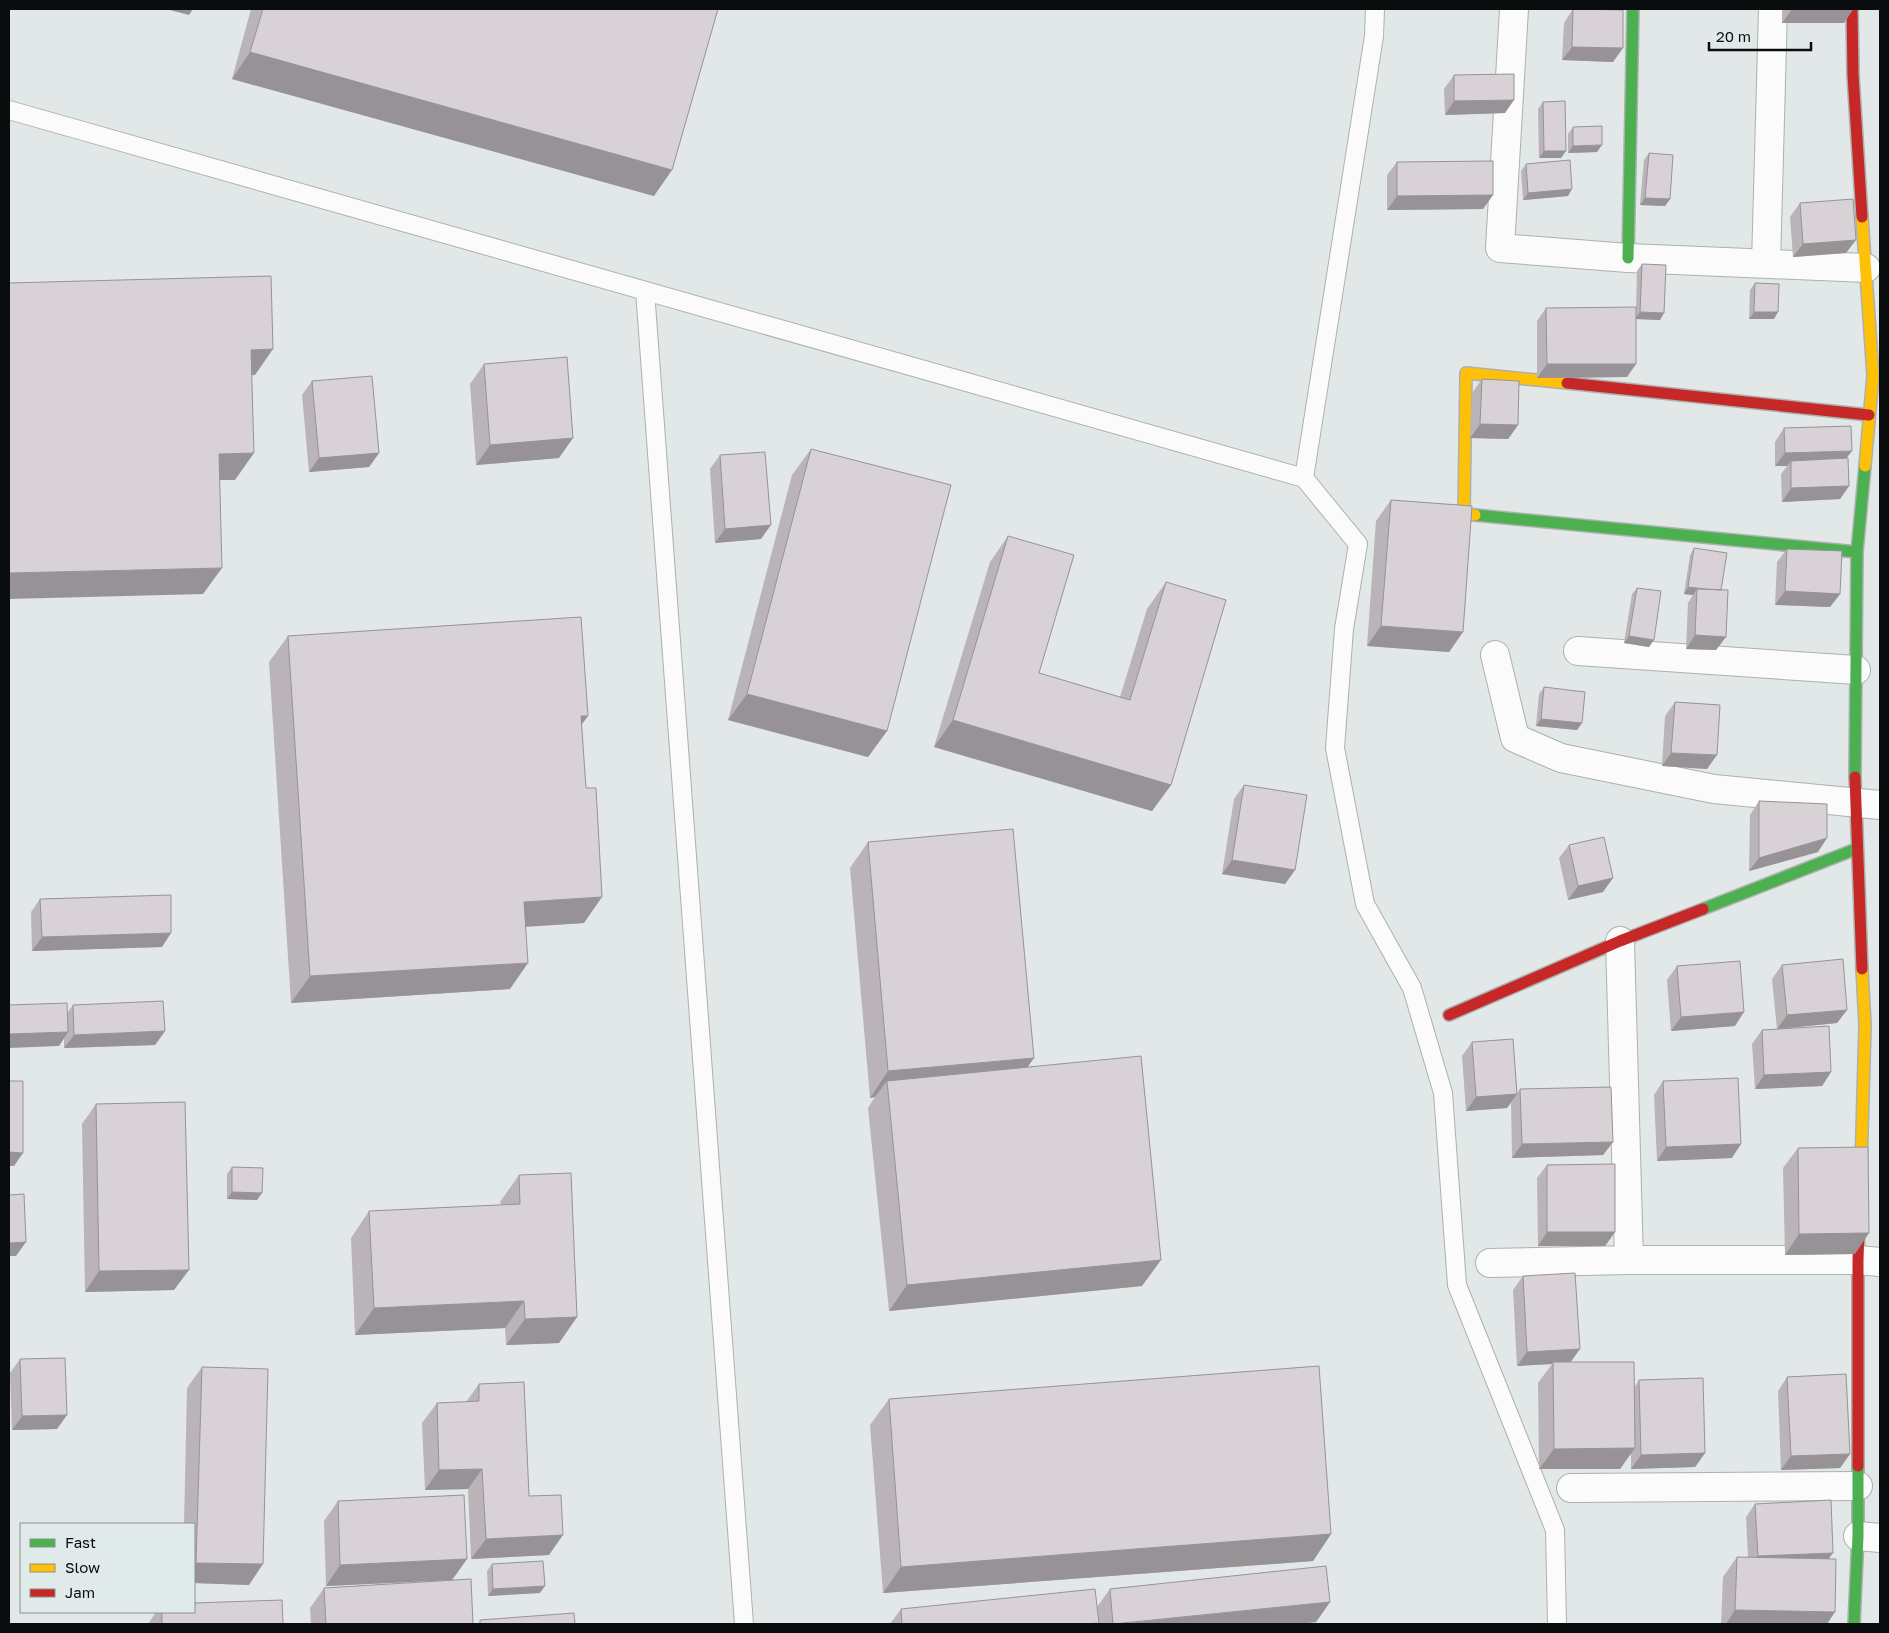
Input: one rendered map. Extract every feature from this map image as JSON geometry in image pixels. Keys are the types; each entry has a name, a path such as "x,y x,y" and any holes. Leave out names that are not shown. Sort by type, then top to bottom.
{"street":[{"path":"1514,9 1500,248 1628,258 1866,268"},
{"path":"1628,258 1633,9"},
{"path":"1766,264 1773,9"},
{"path":"1852,9 1853,76 1873,375 1857,552 1856,670 1868,804 1856,849 1873,1026 1869,1261 1858,1486 1869,1537 1854,1624"},
{"path":"1857,552 1464,514 1466,373 1869,415"},
{"path":"1578,650 1856,670"},
{"path":"1496,655 1515,738 1562,758 1714,789 1868,804"},
{"path":"1449,1015 1620,941 1856,849"},
{"path":"1620,941 1629,1260"},
{"path":"1490,1263 1629,1260 1869,1261"},
{"path":"1571,1488 1858,1486"}],"lane":[{"path":"1304,478 1374,36 1375,9"},
{"path":"9,110 1304,478 1358,544 1344,629 1335,748 1365,904 1412,988 1443,1092 1457,1285 1555,1530 1557,1624"},
{"path":"645,291 744,1624"}],"building":[{"path":"263,9 718,9 672,170 250,52"},
{"path":"1573,9 1623,10 1623,48 1572,47"},
{"path":"1514,74 1514,100 1454,101 1454,75"},
{"path":"1565,101 1566,151 1544,151 1543,102"},
{"path":"1602,126 1602,145 1573,146 1573,127"},
{"path":"1649,153 1673,155 1670,199 1645,198"},
{"path":"1570,160 1572,189 1528,193 1526,164"},
{"path":"1493,161 1493,195 1397,196 1397,162"},
{"path":"1853,199 1856,240 1803,244 1800,203"},
{"path":"1642,264 1666,265 1664,313 1640,312"},
{"path":"271,276 273,349 251,350 254,453 219,454 222,568 9,573 9,283"},
{"path":"1755,283 1779,284 1778,312 1754,312"},
{"path":"1636,307 1636,364 1547,364 1546,308"},
{"path":"567,357 573,438 490,445 484,364"},
{"path":"372,376 379,453 319,458 312,381"},
{"path":"1482,379 1519,381 1518,425 1480,424"},
{"path":"1851,426 1852,451 1785,453 1784,428"},
{"path":"811,449 951,485 887,731 747,694"},
{"path":"765,452 771,525 725,529 720,455"},
{"path":"1848,458 1849,486 1791,488 1791,461"},
{"path":"1391,500 1472,506 1463,632 1381,626"},
{"path":"1008,536 1074,555 1039,673 1130,700 1166,582 1226,600 1171,785 953,720"},
{"path":"1694,548 1727,553 1721,590 1688,587"},
{"path":"1787,549 1842,551 1840,594 1785,591"},
{"path":"1637,588 1661,591 1654,640 1629,636"},
{"path":"1697,589 1728,590 1726,637 1695,635"},
{"path":"581,617 588,716 581,716 586,788 596,788 602,897 524,902 528,963 310,976 288,636"},
{"path":"1544,687 1585,692 1582,723 1541,719"},
{"path":"1675,702 1720,705 1717,755 1671,753"},
{"path":"1244,785 1307,795 1295,870 1232,860"},
{"path":"1759,801 1827,804 1827,838 1759,858"},
{"path":"1013,829 1034,1058 888,1071 868,842"},
{"path":"1604,837 1613,878 1578,886 1569,845"},
{"path":"171,895 171,933 42,937 40,899"},
{"path":"1843,959 1847,1010 1787,1015 1782,965"},
{"path":"1740,961 1744,1012 1681,1017 1677,966"},
{"path":"163,1001 165,1031 74,1035 73,1005"},
{"path":"67,1003 68,1032 9,1034 9,1005"},
{"path":"1829,1026 1831,1072 1764,1075 1762,1030"},
{"path":"1513,1039 1517,1094 1476,1097 1472,1042"},
{"path":"1141,1056 1161,1260 907,1285 887,1081"},
{"path":"1738,1078 1741,1144 1666,1147 1663,1081"},
{"path":"9,1081 23,1081 23,1153 9,1152"},
{"path":"1611,1087 1613,1142 1522,1144 1520,1089"},
{"path":"185,1102 189,1270 99,1271 96,1104"},
{"path":"1868,1147 1869,1233 1799,1234 1798,1148"},
{"path":"1615,1164 1615,1232 1547,1232 1547,1165"},
{"path":"232,1167 263,1168 262,1193 232,1192"},
{"path":"571,1173 577,1317 525,1319 524,1301 374,1308 369,1211 520,1204 519,1175"},
{"path":"24,1194 26,1242 9,1243 9,1195"},
{"path":"1575,1273 1580,1349 1527,1352 1523,1276"},
{"path":"65,1358 67,1415 22,1416 20,1359"},
{"path":"1553,1362 1634,1362 1635,1448 1554,1449"},
{"path":"1319,1366 1331,1534 901,1567 889,1399"},
{"path":"202,1367 268,1369 263,1564 196,1563"},
{"path":"1846,1374 1850,1454 1791,1456 1787,1377"},
{"path":"1703,1378 1705,1453 1641,1455 1639,1380"},
{"path":"524,1382 529,1496 561,1495 563,1535 486,1539 482,1469 439,1470 437,1403 479,1401 479,1384"},
{"path":"464,1495 467,1559 340,1565 338,1501"},
{"path":"1831,1500 1833,1553 1758,1556 1755,1504"},
{"path":"1737,1557 1836,1559 1835,1612 1735,1610"},
{"path":"543,1561 545,1586 493,1589 492,1564"},
{"path":"1326,1566 1330,1602 1113,1624 1110,1589"},
{"path":"471,1579 473,1624 326,1624 324,1588"},
{"path":"1095,1589 1099,1623 902,1624 901,1609"},
{"path":"282,1600 283,1624 162,1624 162,1613 195,1613 195,1603"},
{"path":"574,1613 575,1624 480,1624 480,1620"}],"traffic: fast":[{"path":"1628,258 1633,9"},
{"path":"1855,777 1857,552 1865,466"},
{"path":"1475,515 1857,552"},
{"path":"1703,909 1856,849"},
{"path":"1854,1624 1858,1536 1858,1466"}],"traffic: slow":[{"path":"1862,217 1873,375 1865,466"},
{"path":"1475,515 1464,514 1466,373 1567,383"},
{"path":"1861,1167 1865,1025 1862,969"}],"traffic: jam":[{"path":"1852,9 1853,75 1862,217"},
{"path":"1567,383 1869,415"},
{"path":"1855,777 1862,969"},
{"path":"1449,1015 1620,941 1703,909"},
{"path":"1858,1466 1858,1260 1861,1167"}]}
